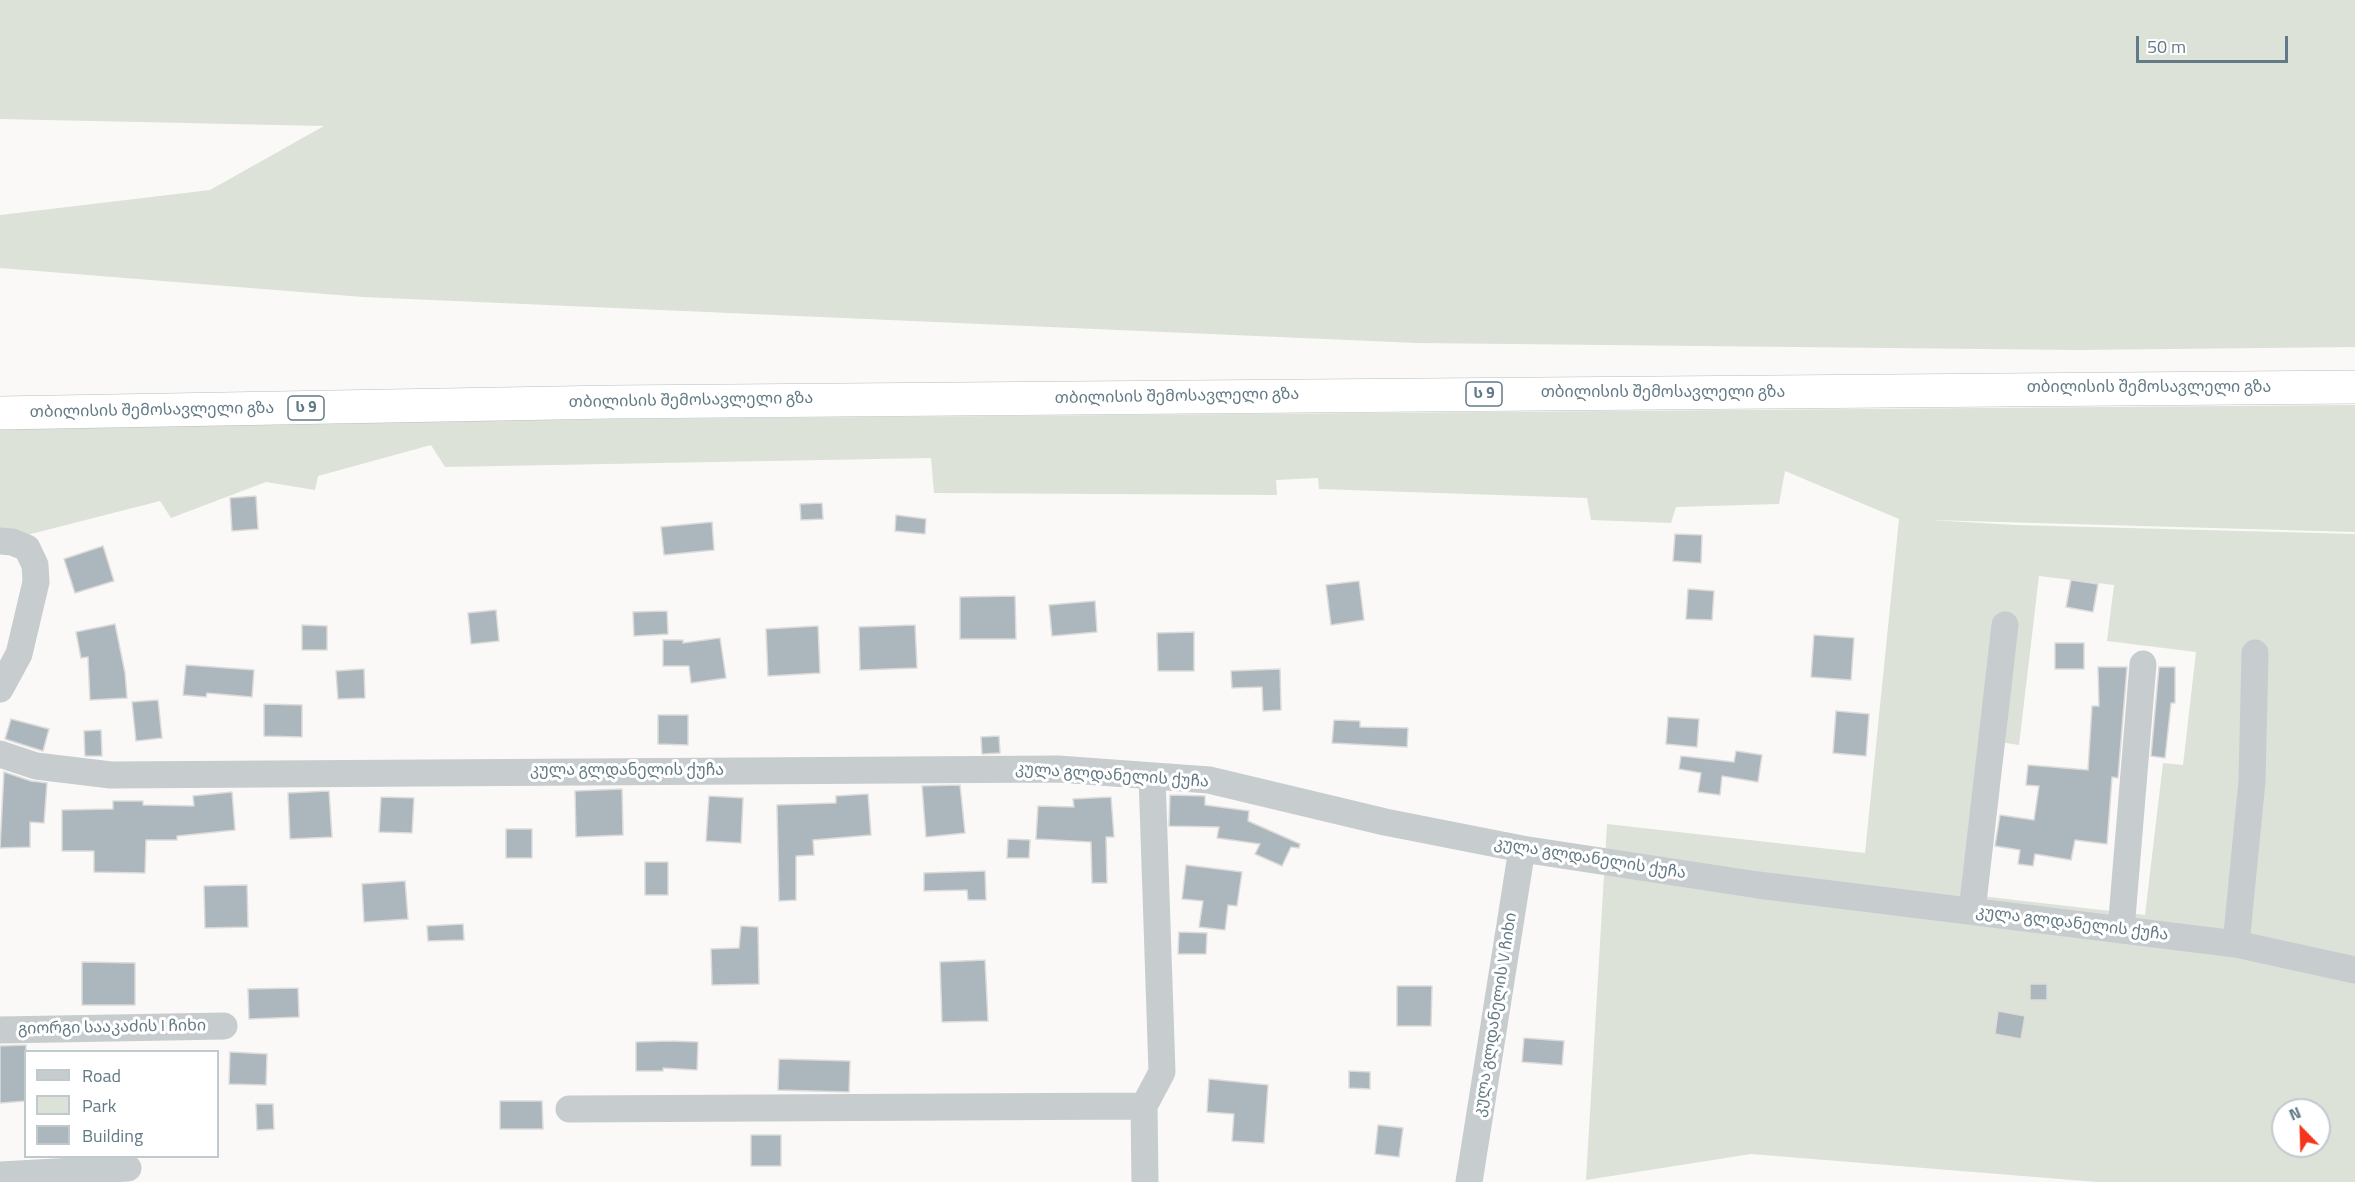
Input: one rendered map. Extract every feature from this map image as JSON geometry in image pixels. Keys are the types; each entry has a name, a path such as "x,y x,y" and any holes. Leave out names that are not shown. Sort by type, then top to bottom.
{"highway":[{"name":"თბილისის შემოსავლელი გზა","path":"0,413 636,402 2355,387"}],"street":[{"path":"0,541 12,542 27,548 35,565 36,582 19,654 0,689"},
{"path":"1972,911 2005,625"},
{"path":"2236,945 2252,781 2255,653"},
{"path":"2121,930 2143,664"},
{"name":"კულა გლდანელის ქუჩა","path":"0,754 36,766 111,775 1058,769 1209,780 1385,822 1522,849 1758,885 2236,945 2355,970"},
{"path":"1145,1182 1144,1106 1162,1072 1152,776"},
{"name":"კულა გლდანელის V ჩიხი","path":"1469,1182 1522,849"},
{"name":"გიორგი სააკაძის I ჩიხი","path":"0,1030 224,1026"},
{"path":"569,1109 1144,1106"},
{"path":"0,1175 128,1168"}],"green space":[{"path":"0,0 2355,0 2355,347 2078,350 1416,343 363,297 0,268 0,215 210,190 324,126 0,119"},
{"path":"2355,405 2355,532 1930,520 2015,525 2355,534 2355,1182 2097,1182 1751,1154 1586,1180 1607,824 1865,853 1899,519 1785,471 1779,504 1676,507 1671,523 1591,520 1587,498 1319,489 1318,478 1276,480 1277,495 934,493 931,458 445,467 431,445 318,476 315,490 266,482 171,518 160,501 27,535 0,532 0,424","holes":["2039,576 2114,585 2107,641 2196,652 2183,765 2163,763 2145,915 1981,896 2000,742 2019,745"]}],"building":[{"path":"256,496 258,529 232,531 230,498"},
{"path":"822,503 823,519 801,520 800,504"},
{"path":"896,515 926,519 925,534 895,531"},
{"path":"712,522 714,550 664,555 661,527"},
{"path":"1675,534 1702,535 1701,563 1673,561"},
{"path":"103,546 114,581 75,593 64,559"},
{"path":"2071,580 2098,584 2093,612 2066,607"},
{"path":"1359,581 1364,620 1331,625 1326,585"},
{"path":"1688,589 1714,591 1712,620 1686,619"},
{"path":"1015,596 1016,639 960,639 960,597"},
{"path":"1095,601 1097,632 1052,636 1049,605"},
{"path":"496,610 499,641 471,644 468,613"},
{"path":"667,611 668,634 634,636 633,612"},
{"path":"115,624 125,673 127,698 90,700 88,657 81,658 76,632"},
{"path":"302,625 327,626 327,650 302,650"},
{"path":"915,625 917,668 860,670 859,627"},
{"path":"818,626 820,673 768,676 766,629"},
{"path":"1194,632 1194,671 1158,671 1157,633"},
{"path":"1814,635 1854,638 1851,680 1811,677"},
{"path":"720,638 726,678 691,683 689,666 663,666 663,640 683,640 683,643"},
{"path":"2055,643 2084,643 2084,669 2055,669"},
{"path":"186,665 254,670 252,697 207,693 206,697 183,695"},
{"path":"2098,667 2127,667 2118,778 2112,777 2107,844 2075,840 2071,860 2035,854 2033,866 2018,864 2020,850 1995,846 2000,815 2034,820 2039,786 2026,785 2028,765 2088,770 2092,706 2099,706"},
{"path":"2159,667 2175,667 2175,703 2171,703 2165,758 2151,756"},
{"path":"364,669 365,698 338,699 336,671"},
{"path":"1280,669 1281,710 1263,711 1262,687 1232,688 1231,671"},
{"path":"158,700 162,738 136,741 132,702"},
{"path":"264,704 302,705 302,737 264,736"},
{"path":"1836,711 1869,714 1866,756 1833,753"},
{"path":"658,715 688,715 688,745 658,744"},
{"path":"1668,717 1699,719 1697,747 1666,744"},
{"path":"11,719 49,729 43,751 5,739"},
{"path":"1334,720 1360,721 1360,727 1408,728 1407,747 1332,743"},
{"path":"101,730 102,756 85,756 84,731"},
{"path":"999,736 1000,753 982,754 981,737"},
{"path":"1736,751 1762,755 1758,782 1722,776 1720,795 1698,792 1701,773 1679,769 1681,756 1734,762"},
{"path":"4,772 31,781 47,783 44,823 30,822 30,847 0,848"},
{"path":"960,785 965,833 926,837 922,786"},
{"path":"622,789 623,835 576,837 575,791"},
{"path":"329,791 332,837 290,839 288,793"},
{"path":"232,792 235,830 177,836 177,840 146,840 145,873 94,872 94,851 62,851 62,810 113,809 113,801 143,801 143,805 194,806 193,796"},
{"path":"868,794 871,835 813,840 814,855 796,856 796,900 779,901 777,805 836,803 836,796"},
{"path":"1170,795 1205,796 1205,805 1249,811 1248,821 1300,844 1299,848 1291,847 1282,866 1255,854 1260,844 1217,838 1219,827 1169,826"},
{"path":"709,796 743,798 741,843 706,841"},
{"path":"381,797 414,798 412,833 379,832"},
{"path":"1111,797 1114,837 1106,837 1107,883 1092,883 1091,842 1036,839 1038,806 1074,807 1073,799"},
{"path":"506,829 532,829 532,858 506,858"},
{"path":"1008,839 1030,840 1029,858 1007,858"},
{"path":"645,862 668,862 668,895 645,895"},
{"path":"1186,865 1242,872 1237,906 1228,905 1225,930 1199,927 1203,901 1182,899"},
{"path":"985,871 986,900 968,900 967,890 924,891 924,873"},
{"path":"405,881 408,919 364,922 362,884"},
{"path":"247,885 248,927 205,928 204,886"},
{"path":"463,924 464,940 428,941 427,926"},
{"path":"741,926 758,927 759,984 712,985 711,949 739,948"},
{"path":"1179,932 1207,933 1206,954 1178,954"},
{"path":"985,960 988,1021 942,1022 940,962"},
{"path":"82,962 135,963 135,1005 82,1005"},
{"path":"2030,984 2047,984 2047,1000 2030,1000"},
{"path":"1397,986 1432,986 1431,1026 1397,1026"},
{"path":"298,988 299,1017 249,1019 248,989"},
{"path":"1998,1011 2025,1016 2021,1039 1995,1034"},
{"path":"1524,1038 1564,1041 1562,1065 1522,1062"},
{"path":"636,1042 698,1042 697,1070 663,1068 663,1071 636,1071"},
{"path":"26,1045 26,1050 24,1050 24,1101 0,1103 0,1046"},
{"path":"230,1052 267,1054 266,1085 229,1084"},
{"path":"779,1059 850,1061 849,1092 778,1090"},
{"path":"1349,1071 1370,1072 1370,1089 1349,1088"},
{"path":"1209,1079 1268,1085 1264,1143 1232,1141 1234,1114 1207,1112"},
{"path":"500,1101 542,1101 543,1129 500,1129"},
{"path":"256,1104 273,1104 274,1129 257,1130"},
{"path":"1378,1125 1403,1128 1399,1157 1375,1154"},
{"path":"751,1135 781,1135 781,1166 751,1166"}]}
